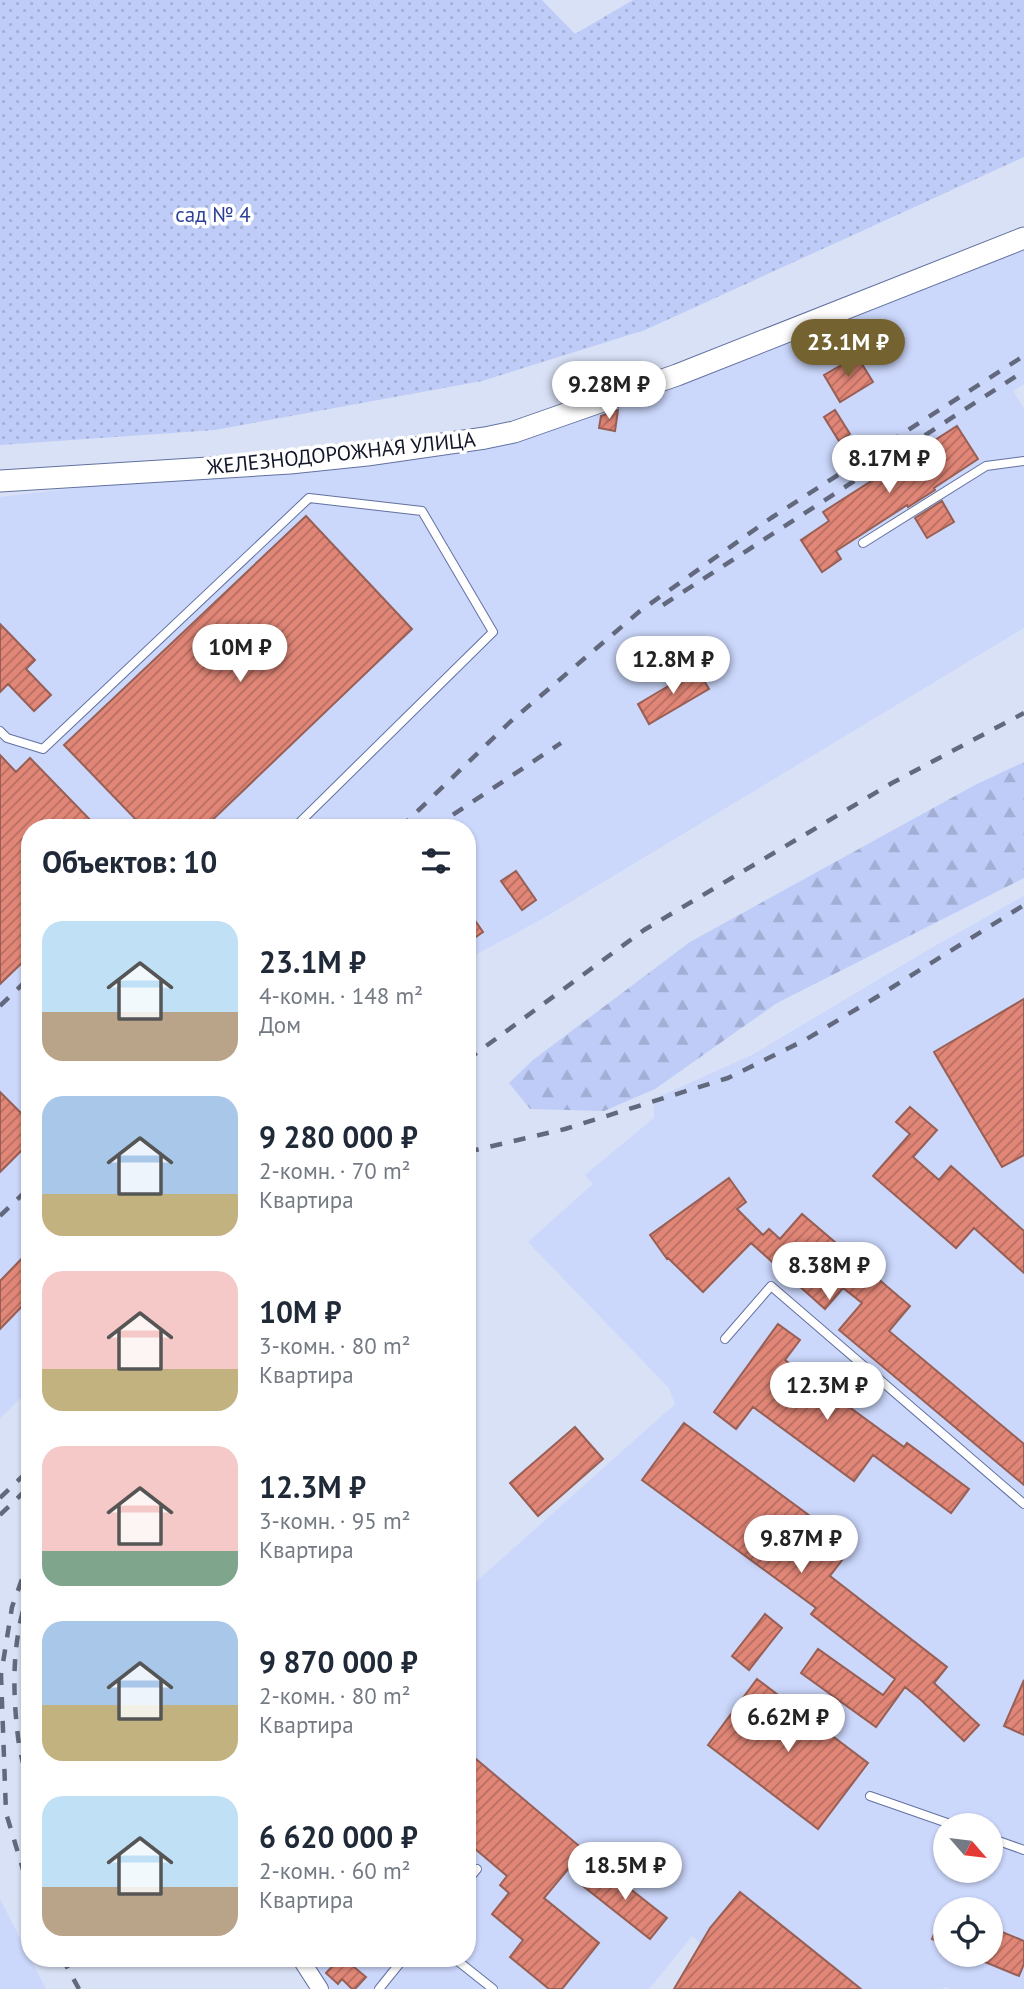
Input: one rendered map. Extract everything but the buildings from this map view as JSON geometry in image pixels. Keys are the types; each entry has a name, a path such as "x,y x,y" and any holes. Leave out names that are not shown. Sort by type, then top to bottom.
{"street":[{"name":"ЖЕЛЕЗНОДОРОЖНАЯ УЛИЦА","path":"0,481 290,463 367,455 514,432 677,375 1024,238"},
{"path":"306,1967 320,1989"}],"lane":[{"path":"863,543 986,466 1024,461"},
{"path":"0,731 7,738 43,750 309,498 422,511 493,632 303,819"},
{"path":"725,1339 771,1286 1024,1504"},
{"path":"870,1796 933,1818"},
{"path":"1003,1843 1024,1850"},
{"path":"379,1989 397,1967"},
{"path":"465,1967 493,1989"}],"shaded area":[{"path":"1024,241 1024,384 1013,391 1024,409 1024,628 542,919 476,954 476,819 21,819 21,1398 0,1418 0,497 290,463 543,422"},
{"path":"1024,896 1024,1989 755,1989 692,1936 649,1989 331,1989 317,1967 476,1967 476,1582 675,1404 669,1388 528,1242 593,1184 585,1175 654,1118 654,1099 752,1055"},
{"path":"0,1899 21,1940 21,1967 35,1967 46,1989 0,1989"}],"green space":[{"name":"сад № 4","path":"0,0 542,0 575,34 633,0 1024,0 1024,157 645,330 482,381 215,430 0,445"},
{"path":"1024,762 1024,878 777,1003 655,1089 604,1111 530,1109 509,1083 533,1060 690,942 975,785"}],"railway":[{"path":"409,819 510,722 640,611 771,518 1022,357"},
{"path":"663,605 1024,371"},
{"path":"476,1053 644,930 892,783 1024,713"},
{"path":"447,819 561,743"},
{"path":"476,1150 565,1129 728,1078 805,1040 1024,905"},
{"path":"0,1006 21,986"},
{"path":"0,1216 21,1196"},
{"path":"0,1498 21,1478"},
{"path":"0,1515 21,1495"},
{"path":"21,1582 12,1607 1,1675 6,1813 21,1863"},
{"path":"21,1620 14,1681 21,1752"},
{"path":"67,1967 79,1989"}]}
